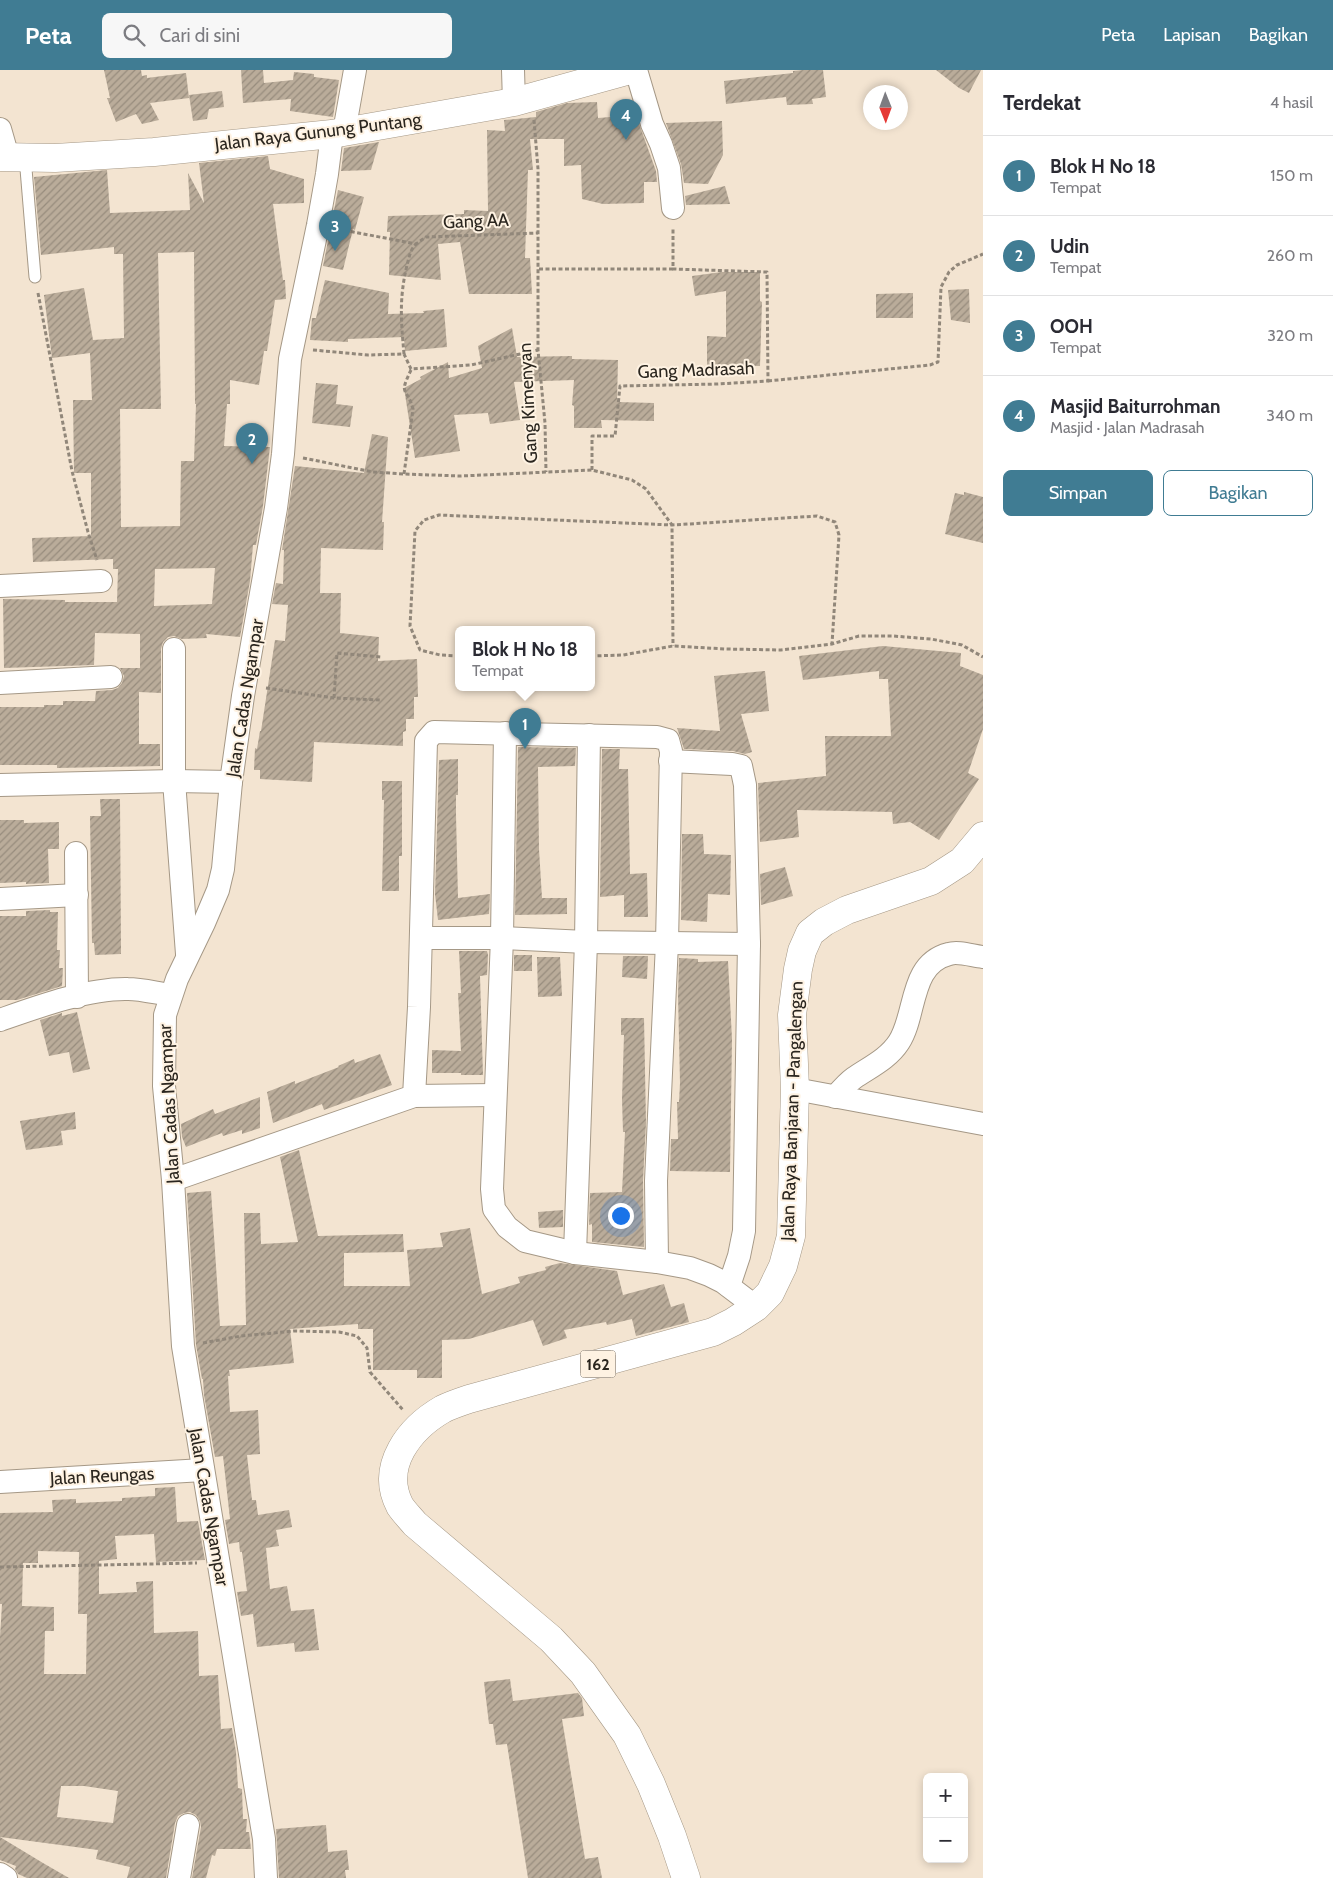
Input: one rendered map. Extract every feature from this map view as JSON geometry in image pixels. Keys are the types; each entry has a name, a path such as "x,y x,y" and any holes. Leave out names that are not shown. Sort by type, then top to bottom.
{"main road":[{"name":"Jalan Raya Gunung Puntang","path":"11,157 55,158 154,152 338,133 523,100 630,70"},
{"name":"Jalan Raya Banjaran - Pangalengan","path":"686,1878 672,1836 651,1784 627,1735 583,1673 551,1639 415,1524 400,1506 394,1485 395,1466 403,1445 417,1428 444,1409 469,1399 713,1332 756,1307 770,1293 784,1266 791,1236 795,1089 792,1015 798,969 802,951 810,933 824,922 847,910 931,881 962,861 983,836"}],"street":[{"name":"Jalan Cadas Ngampar","path":"266,1878 264,1839 183,1346 173,1180 164,1086 165,1015 170,995 187,954 218,890 226,842 231,782 245,685 276,508 283,454 292,348 327,174 355,70"},
{"path":"512,70 523,100"},
{"path":"636,70 652,124 669,168 673,208"},
{"path":"0,129 11,157"},
{"path":"0,586 101,581"},
{"path":"174,649 174,781 187,954"},
{"path":"0,683 111,676"},
{"path":"414,1096 421,938 426,741 429,736 434,732 505,733 657,737 668,740 670,761 667,943 656,1181 657,1262"},
{"path":"505,733 502,938 492,1189 494,1209 507,1227 526,1241 575,1254 657,1262 690,1268 709,1274 729,1286 756,1307"},
{"path":"575,1254 586,942 589,735"},
{"path":"670,761 741,766 745,784 749,944 744,1231 739,1256 729,1286"},
{"path":"0,786 174,781 231,782"},
{"path":"76,853 78,997"},
{"path":"0,899 77,895"},
{"path":"421,938 749,944"},
{"path":"835,1096 853,1079 887,1056 898,1044 907,1028 917,983 931,963 950,953 983,957"},
{"path":"0,1020 104,990 128,989 170,995"},
{"path":"795,1089 983,1124"},
{"path":"173,1180 414,1096 495,1096"},
{"name":"Jalan Reungas","path":"0,1482 203,1470"},
{"path":"179,1878 188,1825"},
{"path":"0,1874 6,1878"}],"lane":[{"path":"11,157 35,278"}],"path":[{"name":"Gang Kimenyan","path":"283,454 373,472 461,476 546,472 545,423 538,350 538,169 523,100"},
{"path":"539,269 673,269 673,208"},
{"name":"Gang AA","path":"318,224 416,244 426,237 538,233"},
{"path":"411,369 404,354 400,309 403,283 411,251 416,244"},
{"path":"768,381 930,365 938,362 941,286 957,265 983,254"},
{"name":"Gang Madrasah","path":"592,470 592,436 615,436 620,386 768,381 767,272 673,269"},
{"path":"35,278 72,471 97,559 101,581"},
{"path":"292,348 368,355 404,354"},
{"path":"411,369 471,365 538,350"},
{"path":"404,474 413,409 404,392 404,384 411,369"},
{"path":"546,472 592,470 632,480 646,488 672,524 673,646"},
{"path":"455,656 440,655 420,650 410,626 415,531 424,520 439,515 672,524 816,516 835,522 839,535 832,644"},
{"path":"595,656 623,655 673,646 781,650 832,644 859,636 922,638 962,645 983,657"},
{"path":"334,698 337,653 380,657"},
{"path":"245,685 334,698 380,700"},
{"path":"183,1346 241,1336 294,1331 339,1332 357,1336 367,1348 370,1372 417,1428"},
{"path":"0,1567 219,1562"}],"building":[{"path":"104,70 141,70 142,76 147,75 147,78 186,73 189,98 150,103 159,120 142,124 136,114 116,122 107,98 110,98"},
{"path":"241,70 263,70 264,83 293,80 294,72 314,74 314,77 339,80 333,117 290,111 291,99 243,103"},
{"path":"823,70 826,97 812,99 813,104 787,105 786,97 726,104 724,81 793,73 793,71"},
{"path":"936,70 981,70 969,93 959,88"},
{"path":"222,91 224,107 209,109 207,119 193,121 189,95"},
{"path":"597,102 598,118 636,115 656,171 657,182 644,182 644,203 603,204 582,199 581,165 564,166 564,139 530,139 533,170 528,170 525,258 530,258 532,294 469,294 460,242 438,244 441,280 389,275 390,232 387,232 388,216 464,214 464,210 488,211 487,130 505,131 504,120 536,117 536,112 567,103"},
{"path":"722,121 723,155 708,184 684,183 681,164 666,123"},
{"path":"379,142 371,170 341,171 344,148"},
{"path":"268,156 270,169 304,179 304,203 273,204 283,280 285,280 286,299 275,300 267,351 264,351 259,385 230,380 230,404 227,404 224,446 270,447 263,506 256,545 253,545 250,581 240,637 206,634 207,638 182,639 174,636 168,637 163,642 161,649 161,693 139,692 139,744 160,744 160,766 57,768 57,765 0,765 0,707 44,707 44,705 63,705 63,701 95,701 96,691 112,690 118,688 122,683 124,676 120,668 140,668 140,634 95,633 94,665 4,668 3,599 117,602 118,569 113,569 113,559 33,562 32,538 91,536 91,473 74,473 73,400 92,400 90,353 52,358 44,295 84,288 93,340 124,338 123,254 114,254 114,247 41,255 34,177 107,170 110,213 190,210 188,173 204,203 199,163","holes":["194,252 196,404 194,461 181,461 180,526 121,527 120,409 161,409 158,253","215,568 212,604 154,606 155,569"]},
{"path":"725,186 730,204 686,205 685,196"},
{"path":"338,190 364,197 355,230 353,229 343,270 323,266"},
{"path":"722,272 760,272 760,301 762,302 760,366 707,365 707,336 726,337 726,291 695,296 692,276"},
{"path":"325,280 389,293 388,314 424,313 423,311 444,309 447,347 405,351 404,337 348,339 348,342 310,340 312,318 316,318"},
{"path":"969,289 970,323 951,320 948,290"},
{"path":"913,293 913,318 876,318 876,294"},
{"path":"512,328 517,357 572,356 572,359 618,360 617,402 654,403 654,421 601,420 602,428 574,428 574,406 572,405 574,380 514,382 520,420 490,424 488,413 454,415 460,451 415,458 404,388 448,362 449,378 482,368 478,346"},
{"path":"316,383 338,385 336,404 353,406 350,427 312,423"},
{"path":"372,434 388,437 382,522 384,522 383,550 321,548 320,593 341,593 340,633 379,637 378,661 417,659 418,697 414,697 414,719 406,719 406,731 403,732 403,746 314,742 312,782 260,779 260,770 254,770 255,748 257,749 261,731 275,640 285,641 288,605 272,604 276,583 283,584 284,550 282,550 295,466 364,473"},
{"path":"964,492 983,497 983,543 945,534 955,493 964,495"},
{"path":"883,646 961,653 960,666 983,675 983,729 968,773 979,779 939,840 910,822 893,824 892,812 797,810 799,837 760,842 758,783 826,776 825,736 891,736 888,679 879,679 879,671 803,680 799,656"},
{"path":"765,671 769,711 741,714 752,752 745,754 733,751 684,749 677,728 720,731 714,676"},
{"path":"518,747 576,748 575,766 538,767 539,849 542,898 567,898 567,914 515,915"},
{"path":"602,749 620,749 619,769 628,769 630,874 647,873 648,917 624,917 624,895 600,897"},
{"path":"458,759 456,815 458,898 490,894 489,914 438,920 435,894 439,760"},
{"path":"382,781 402,781 402,856 399,856 399,891 382,891 384,800 382,800"},
{"path":"100,799 120,799 121,954 95,955 94,943 92,943 90,816 101,816"},
{"path":"0,820 24,820 24,823 59,822 59,849 48,849 49,883 0,883"},
{"path":"682,834 703,834 704,854 731,855 730,895 708,894 707,922 681,920"},
{"path":"785,867 793,896 761,905 760,874"},
{"path":"50,910 50,912 58,912 57,950 60,950 59,968 63,968 62,986 17,1000 0,1000 0,916 26,916 26,911"},
{"path":"459,951 487,951 488,955 487,975 480,976 483,1075 432,1073 432,1050 461,1051 458,993 461,993"},
{"path":"514,955 532,955 532,971 514,971"},
{"path":"623,956 648,956 647,979 622,977"},
{"path":"537,957 560,957 562,996 538,997"},
{"path":"679,958 698,959 698,962 728,961 732,1039 730,1172 670,1171 671,1139 678,1139 677,1102 679,1102 680,1083"},
{"path":"77,1012 90,1069 73,1073 69,1052 49,1056 40,1020 62,1013 62,1016"},
{"path":"621,1018 644,1018 646,1123 643,1181 644,1247 592,1242 592,1224 589,1225 590,1193 622,1192 625,1132 623,1132 622,1099 624,1035 621,1035"},
{"path":"380,1054 392,1085 324,1110 322,1104 273,1123 267,1092 295,1081 295,1084 339,1067 354,1059 355,1063"},
{"path":"260,1097 260,1128 242,1134 242,1130 223,1136 222,1133 186,1147 182,1137 181,1124 213,1109 215,1114"},
{"path":"75,1112 76,1129 61,1131 63,1145 26,1150 20,1121"},
{"path":"299,1150 318,1236 403,1234 404,1252 344,1253 344,1286 410,1286 407,1250 443,1247 440,1233 470,1228 482,1294 520,1283 518,1277 546,1270 545,1267 560,1263 617,1271 623,1295 664,1284 671,1307 684,1303 689,1322 636,1336 632,1319 607,1325 606,1322 564,1330 567,1338 543,1346 533,1320 469,1339 442,1340 442,1378 417,1378 417,1370 373,1370 373,1329 358,1329 358,1324 290,1329 294,1363 229,1370 230,1412 258,1410 260,1454 247,1455 252,1500 256,1500 258,1515 289,1510 292,1527 276,1530 279,1546 266,1548 270,1589 287,1586 291,1611 314,1609 319,1650 295,1652 294,1643 257,1647 253,1614 241,1616 237,1592 247,1591 242,1552 240,1552 239,1542 229,1544 225,1520 230,1519 223,1456 215,1457 196,1345 187,1193 211,1191 220,1326 246,1325 244,1213 260,1213 261,1244 298,1242 280,1157"},
{"path":"563,1210 563,1227 539,1228 538,1212"},
{"path":"175,1487 177,1522 198,1521 205,1560 156,1562 154,1534 115,1536 117,1559 99,1561 99,1594 137,1592 136,1582 153,1581 154,1633 198,1631 199,1676 218,1675 221,1729 232,1728 236,1752 238,1788 242,1789 243,1819 247,1819 246,1832 249,1832 251,1849 217,1849 215,1856 212,1855 206,1878 192,1878 201,1827 196,1815 190,1812 178,1816 175,1823 166,1878 127,1878 130,1867 96,1859 98,1850 0,1837 0,1637 2,1604 0,1604 0,1513 53,1512 52,1500 76,1499 76,1503 122,1501 122,1498 155,1496 155,1488","holes":["38,1551 79,1552 78,1614 87,1614 86,1674 44,1674 45,1631 54,1631 54,1607 22,1606 23,1563 38,1563","61,1786 84,1786 118,1791 113,1823 57,1817"]},
{"path":"510,1679 513,1701 578,1693 582,1698 584,1716 562,1719 585,1859 598,1857 602,1878 528,1878 507,1744 496,1745 493,1724 489,1724 484,1682"},
{"path":"326,1825 328,1852 347,1850 349,1870 345,1870 346,1878 279,1878 276,1829"},
{"path":"0,1837 69,1878 27,1878 18,1874 15,1869 16,1866 0,1860"}],"place":[{"name":"Masjid Baiturrohman","path":"626,140"},
{"name":"OOH","path":"335,251"},
{"name":"Udin","path":"252,464"},
{"name":"Blok H No 18","path":"525,749"}]}
